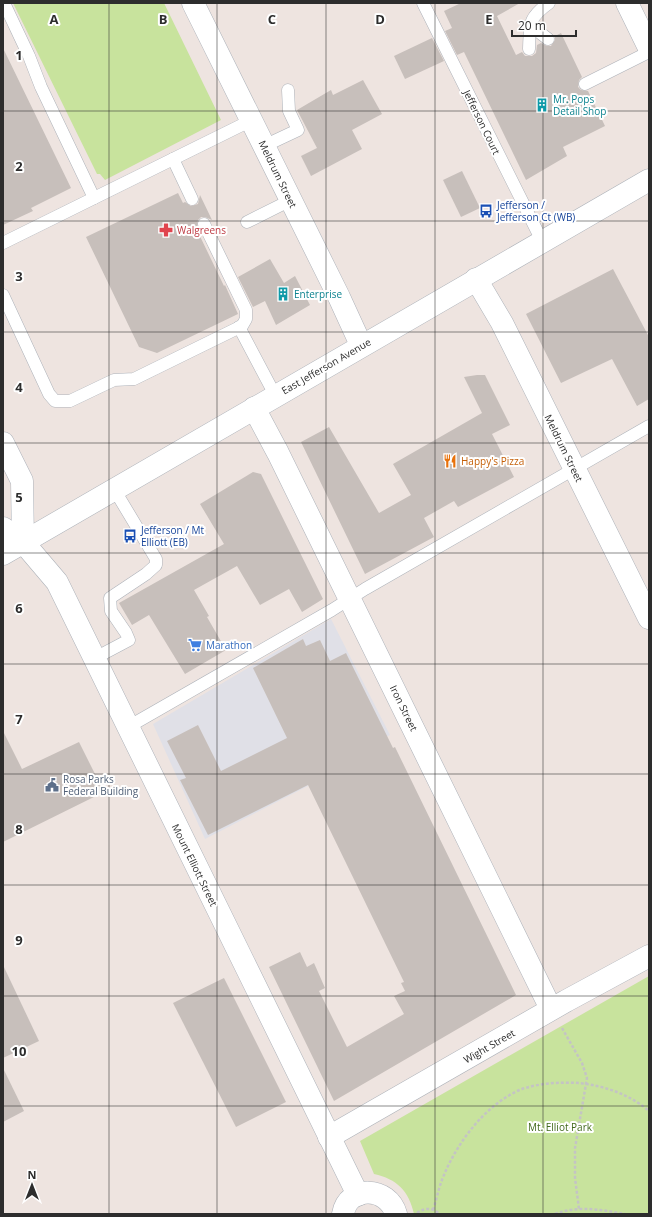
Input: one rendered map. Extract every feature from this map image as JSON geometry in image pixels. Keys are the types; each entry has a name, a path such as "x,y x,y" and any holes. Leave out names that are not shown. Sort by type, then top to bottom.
{"street":[{"name":"Meldrum Street","path":"193,3 252,120 361,345"},
{"path":"627,3 649,48"},
{"name":"East Jefferson Avenue","path":"3,554 361,345 649,180"},
{"name":"Meldrum Street","path":"476,279 502,324 649,618"},
{"name":"Iron Street","path":"254,408 350,598 556,1018"},
{"path":"4,450 22,480 23,542"},
{"name":"Mount Elliott Street","path":"3,528 23,542 57,582 358,1195"},
{"name":"Wight Street","path":"329,1137 556,1018 649,956"},
{"path":"343,1214 346,1204 358,1195 366,1192 375,1193 390,1201 395,1208 396,1214"}],"lane":[{"path":"4,3 8,23 29,56 41,87 94,198"},
{"name":"Jefferson Court","path":"423,3 542,241"},
{"path":"529,49 530,25 532,18 549,3"},
{"path":"530,25 548,39"},
{"path":"585,84 649,52"},
{"path":"264,146 298,130 289,111 288,90"},
{"path":"3,243 252,120"},
{"path":"173,159 192,199"},
{"path":"247,222 291,200"},
{"path":"3,295 49,394 55,401 70,401 114,380 134,379 242,326 246,319 246,310 204,224"},
{"path":"239,327 275,395"},
{"path":"128,727 649,426"},
{"path":"95,658 129,640 111,611 110,598 146,574 156,565 156,558 114,489"}],"path":[{"path":"556,1018 575,1049 586,1071 587,1078 575,1148 575,1178 579,1208"},
{"path":"433,1210 443,1176 463,1139 489,1111 504,1098 523,1089 544,1084 564,1082 601,1086 631,1097 649,1111"},
{"path":"555,1214 564,1210 579,1208 625,1214"},
{"path":"416,1214 420,1210 427,1209 433,1210 440,1214"}],"shaded area":[{"path":"331,619 390,735 304,778 308,786 205,839 153,724"}],"green space":[{"path":"13,3 164,3 221,120 105,180 100,174 97,174"},
{"name":"Mt. Elliot Park","path":"649,976 649,1214 414,1214 409,1199 401,1187 389,1179 374,1174 360,1141"}],"building":[{"name":"Mr. Pops Detail Shop","path":"461,3 520,3 497,16 516,55 522,52 525,56 532,56 536,53 537,45 541,43 551,46 555,40 555,36 561,33 582,77 579,80 578,87 581,90 588,91 605,126 563,147 567,156 526,180 464,52 457,55 445,31 452,28 444,11"},
{"path":"432,38 444,61 405,79 394,56"},
{"path":"3,48 71,188 31,208 33,211 3,225"},
{"path":"363,80 382,114 352,130 362,149 311,176 301,156 317,148 297,110 331,90 333,95"},
{"path":"462,171 480,208 461,217 443,180"},
{"path":"178,193 183,203 185,202 191,206 198,204 200,195 212,220 201,217 198,220 196,228 238,314 157,353 139,347 86,237"},
{"name":"Enterprise","path":"270,259 284,283 295,276 310,305 276,325 265,301 253,307 238,277"},
{"path":"613,269 649,337 649,399 637,406 612,359 561,383 526,314"},
{"path":"485,375 510,425 492,434 514,477 458,507 454,501 424,518 434,537 365,574 301,442 329,427 379,513 411,495 393,464 482,413 464,377"},
{"path":"253,472 261,474 323,599 302,612 289,589 260,605 237,566 194,590 209,616 207,617 226,650 185,674 149,615 132,625 119,603 224,544 200,504"},
{"path":"303,639 306,646 320,640 330,661 346,653 393,748 395,747 516,995 334,1101 269,967 300,952 307,967 314,963 325,988 319,991 347,1047 404,1014 394,996 405,991 401,983 404,982 308,785 208,835 180,780 186,778 167,741 198,725 221,771 287,738 253,668"},
{"name":"Rosa Parks Federal Building","path":"3,731 22,769 79,742 104,792 3,842"},
{"path":"3,965 39,1041 3,1058"},
{"path":"224,978 286,1102 236,1127 173,1003"},
{"path":"3,1068 24,1111 3,1122"}],"place":[{"name":"Mr. Pops Detail Shop","path":"542,105"},
{"name":"Jefferson / Jefferson Ct (WB)","path":"486,211"},
{"name":"Walgreens","path":"166,230"},
{"name":"Enterprise","path":"283,294"},
{"name":"Happy's Pizza","path":"450,461"},
{"name":"Jefferson / Mt Elliott (EB)","path":"130,536"},
{"name":"Marathon","path":"195,645"},
{"name":"Rosa Parks Federal Building","path":"52,785"}]}
